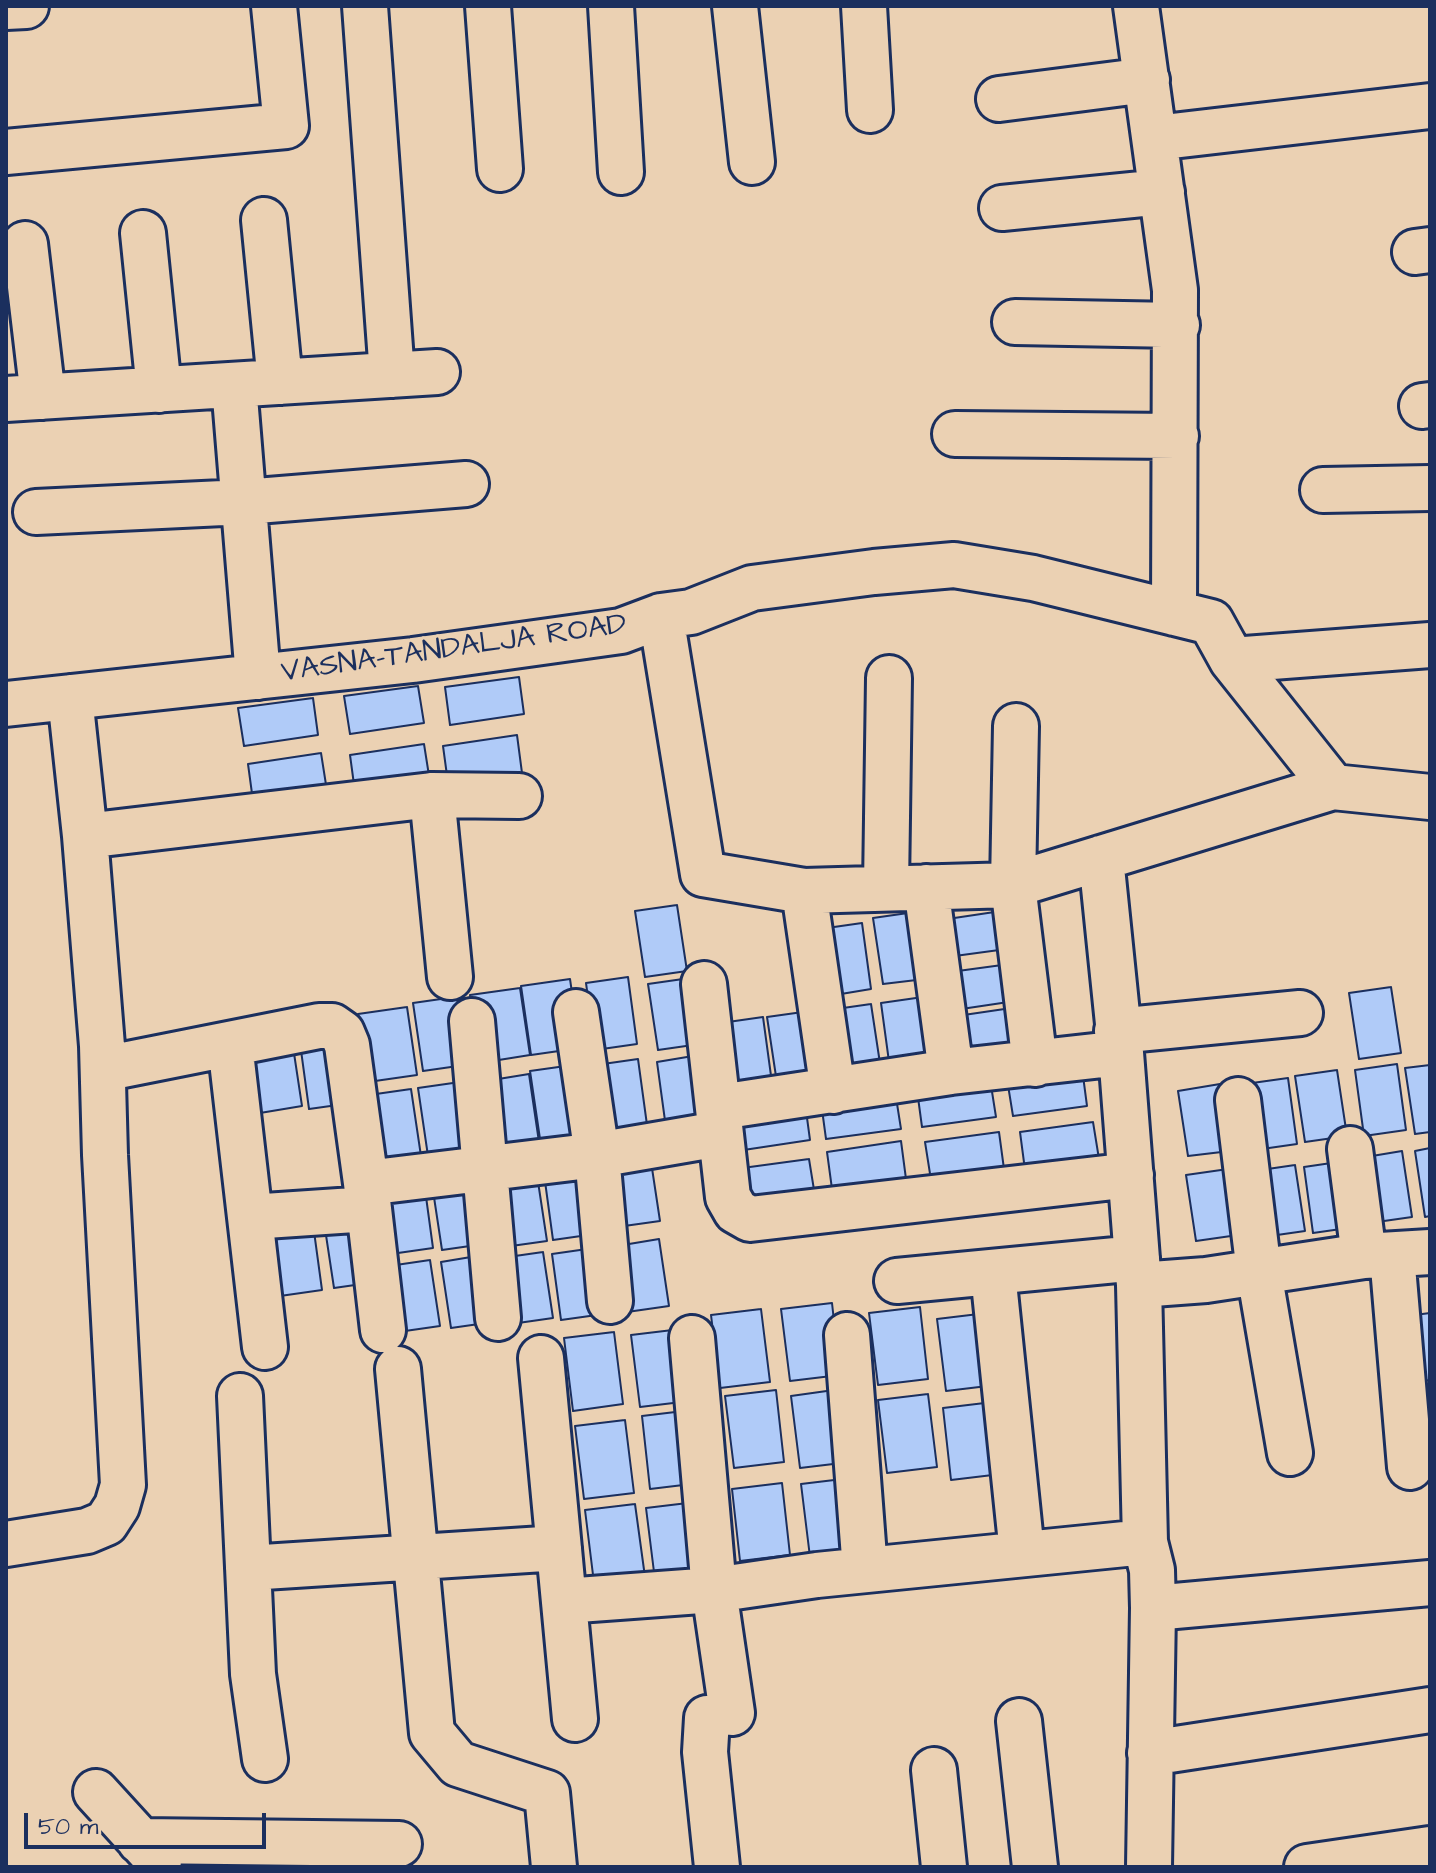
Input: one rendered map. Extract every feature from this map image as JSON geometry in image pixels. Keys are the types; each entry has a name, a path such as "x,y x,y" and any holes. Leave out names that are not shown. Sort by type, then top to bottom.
{"street":[{"path":"6,7 26,6"},
{"path":"6,152 286,126 274,6"},
{"path":"365,6 392,375"},
{"path":"488,6 500,169"},
{"path":"611,6 621,172"},
{"path":"735,6 752,162"},
{"path":"864,6 870,110"},
{"path":"1148,7 1147,80 1177,325 1174,613"},
{"path":"999,99 1147,80"},
{"path":"1155,138 1430,106"},
{"path":"1002,208 1162,192"},
{"path":"264,220 280,382"},
{"path":"143,233 159,390"},
{"path":"25,244 25,398 437,372"},
{"path":"1015,322 1177,325"},
{"path":"234,385 258,677"},
{"path":"955,434 1176,436"},
{"path":"36,512 244,502 466,484"},
{"path":"1323,490 1430,488"},
{"name":"VASNA-TANDALJA ROAD","path":"6,704 413,660 621,631 661,616 691,612 752,588 954,565 1033,578 1211,622 1232,660 1333,787"},
{"path":"661,616 703,874 804,891 1013,885 1333,787 1430,797"},
{"path":"1232,660 1430,645"},
{"path":"889,678 906,887 951,1072"},
{"path":"6,1544 87,1531 106,1523 117,1506 123,1485 103,1069 85,836 70,697"},
{"path":"1016,726 1013,885 1035,1064"},
{"path":"85,836 432,795 519,796"},
{"path":"432,795 450,977"},
{"path":"1101,858 1138,1272 1145,1542 1152,1570 1153,1608 1149,1867"},
{"path":"804,891 833,1091"},
{"path":"704,984 728,1197 736,1211 750,1219 1131,1175"},
{"path":"576,1012 597,1155 610,1301"},
{"path":"250,1217 368,1196 484,1169 597,1155 833,1091 951,1072 1035,1064 1119,1042 1300,1013"},
{"path":"472,1021 498,1318"},
{"path":"103,1069 319,1026 332,1026 342,1033 347,1045 417,1557 432,1733 458,1764 547,1793 554,1867"},
{"path":"230,1044 265,1347"},
{"path":"1238,1100 1259,1272 1290,1453"},
{"path":"1350,1149 1395,1254 1410,1467"},
{"path":"897,1281 993,1273 1259,1272 1395,1254"},
{"path":"993,1273 1022,1553"},
{"path":"847,1335 865,1570"},
{"path":"692,1338 714,1590 719,1716 705,1752 717,1867"},
{"path":"541,1358 575,1719"},
{"path":"240,1396 253,1674 265,1759"},
{"path":"564,1601 714,1590 865,1570 1145,1542"},
{"path":"248,1568 559,1548"},
{"path":"1153,1608 1430,1583"},
{"path":"1150,1753 1430,1710"},
{"path":"1019,1721 1035,1867"},
{"path":"934,1770 944,1867"},
{"path":"96,1792 152,1854 399,1844"},
{"path":"1307,1867 1430,1849"}],"building":[{"path":"519,677 524,714 450,725 445,687"},
{"path":"418,686 424,723 350,734 344,696"},
{"path":"313,698 318,735 244,746 238,708"},
{"path":"517,735 522,773 448,783 443,746"},
{"path":"424,744 430,782 355,792 350,755"},
{"path":"321,753 327,791 253,801 248,764"},
{"path":"677,905 687,971 645,977 635,911"},
{"path":"1008,910 1014,948 940,958 934,921"},
{"path":"915,912 925,979 883,984 873,918"},
{"path":"862,923 871,989 829,996 820,929"},
{"path":"1017,963 1022,1000 948,1011 943,973"},
{"path":"628,977 637,1044 595,1050 586,983"},
{"path":"690,978 700,1044 658,1050 648,984"},
{"path":"570,979 580,1048 531,1055 521,986"},
{"path":"1391,987 1401,1053 1359,1059 1349,993"},
{"path":"520,988 530,1055 480,1063 470,995"},
{"path":"462,996 472,1064 423,1071 413,1003"},
{"path":"923,997 932,1063 890,1069 881,1003"},
{"path":"871,1004 881,1070 839,1076 829,1010"},
{"path":"1025,1006 1030,1044 956,1054 950,1017"},
{"path":"407,1007 417,1075 368,1082 358,1014"},
{"path":"810,1011 819,1077 777,1083 767,1017"},
{"path":"763,1017 772,1083 731,1089 721,1023"},
{"path":"342,1037 352,1103 309,1109 300,1043"},
{"path":"292,1040 302,1106 260,1113 250,1046"},
{"path":"699,1055 709,1122 666,1128 657,1062"},
{"path":"638,1059 647,1125 606,1131 596,1065"},
{"path":"580,1064 590,1132 540,1139 530,1071"},
{"path":"1397,1064 1406,1130 1364,1136 1355,1070"},
{"path":"1430,1065 1430,1132 1415,1134 1405,1068"},
{"path":"1082,1068 1087,1106 1013,1116 1007,1079"},
{"path":"1337,1070 1347,1136 1305,1142 1295,1076"},
{"path":"529,1074 539,1142 490,1149 480,1082"},
{"path":"1288,1078 1297,1144 1255,1150 1245,1084"},
{"path":"990,1079 996,1117 922,1127 917,1090"},
{"path":"467,1081 477,1149 428,1156 418,1088"},
{"path":"1220,1084 1230,1151 1188,1156 1178,1091"},
{"path":"411,1089 421,1156 372,1163 362,1096"},
{"path":"895,1091 901,1129 826,1139 821,1102"},
{"path":"805,1103 810,1140 737,1151 731,1113"},
{"path":"1093,1122 1099,1159 1025,1170 1020,1132"},
{"path":"999,1132 1004,1169 931,1180 925,1142"},
{"path":"901,1141 906,1179 832,1189 827,1152"},
{"path":"1430,1148 1430,1216 1425,1217 1415,1151"},
{"path":"1402,1151 1412,1217 1370,1223 1360,1158"},
{"path":"650,1155 660,1221 617,1227 608,1161"},
{"path":"809,1159 815,1196 740,1207 735,1169"},
{"path":"1345,1161 1355,1227 1313,1233 1304,1167"},
{"path":"1295,1165 1305,1231 1263,1237 1254,1171"},
{"path":"586,1168 595,1234 553,1240 544,1174"},
{"path":"1228,1169 1238,1235 1196,1241 1186,1175"},
{"path":"537,1175 547,1241 504,1247 495,1181"},
{"path":"474,1177 484,1244 442,1250 432,1184"},
{"path":"424,1182 433,1248 391,1254 382,1188"},
{"path":"366,1216 376,1282 334,1288 324,1222"},
{"path":"313,1224 322,1290 280,1296 271,1230"},
{"path":"659,1239 669,1306 627,1312 617,1246"},
{"path":"594,1248 604,1314 561,1320 552,1254"},
{"path":"543,1252 553,1318 511,1324 501,1258"},
{"path":"483,1255 493,1322 451,1328 441,1262"},
{"path":"430,1260 440,1326 398,1332 389,1266"},
{"path":"832,1303 840,1375 790,1381 781,1309"},
{"path":"920,1307 928,1379 878,1385 869,1313"},
{"path":"761,1309 770,1382 720,1388 711,1315"},
{"path":"987,1313 996,1385 946,1391 937,1319"},
{"path":"1430,1313 1430,1380 1416,1382 1407,1316"},
{"path":"681,1329 690,1401 640,1407 631,1335"},
{"path":"614,1332 623,1404 573,1411 564,1338"},
{"path":"841,1389 850,1462 800,1468 791,1396"},
{"path":"776,1390 784,1462 734,1468 725,1396"},
{"path":"928,1394 937,1467 887,1473 878,1400"},
{"path":"993,1402 1001,1474 951,1480 943,1408"},
{"path":"692,1410 700,1483 650,1489 642,1416"},
{"path":"625,1420 634,1493 584,1499 575,1426"},
{"path":"851,1478 860,1551 810,1557 801,1484"},
{"path":"782,1483 790,1555 740,1561 732,1489"},
{"path":"696,1502 705,1574 655,1580 646,1508"},
{"path":"635,1504 645,1577 594,1583 585,1510"}]}
